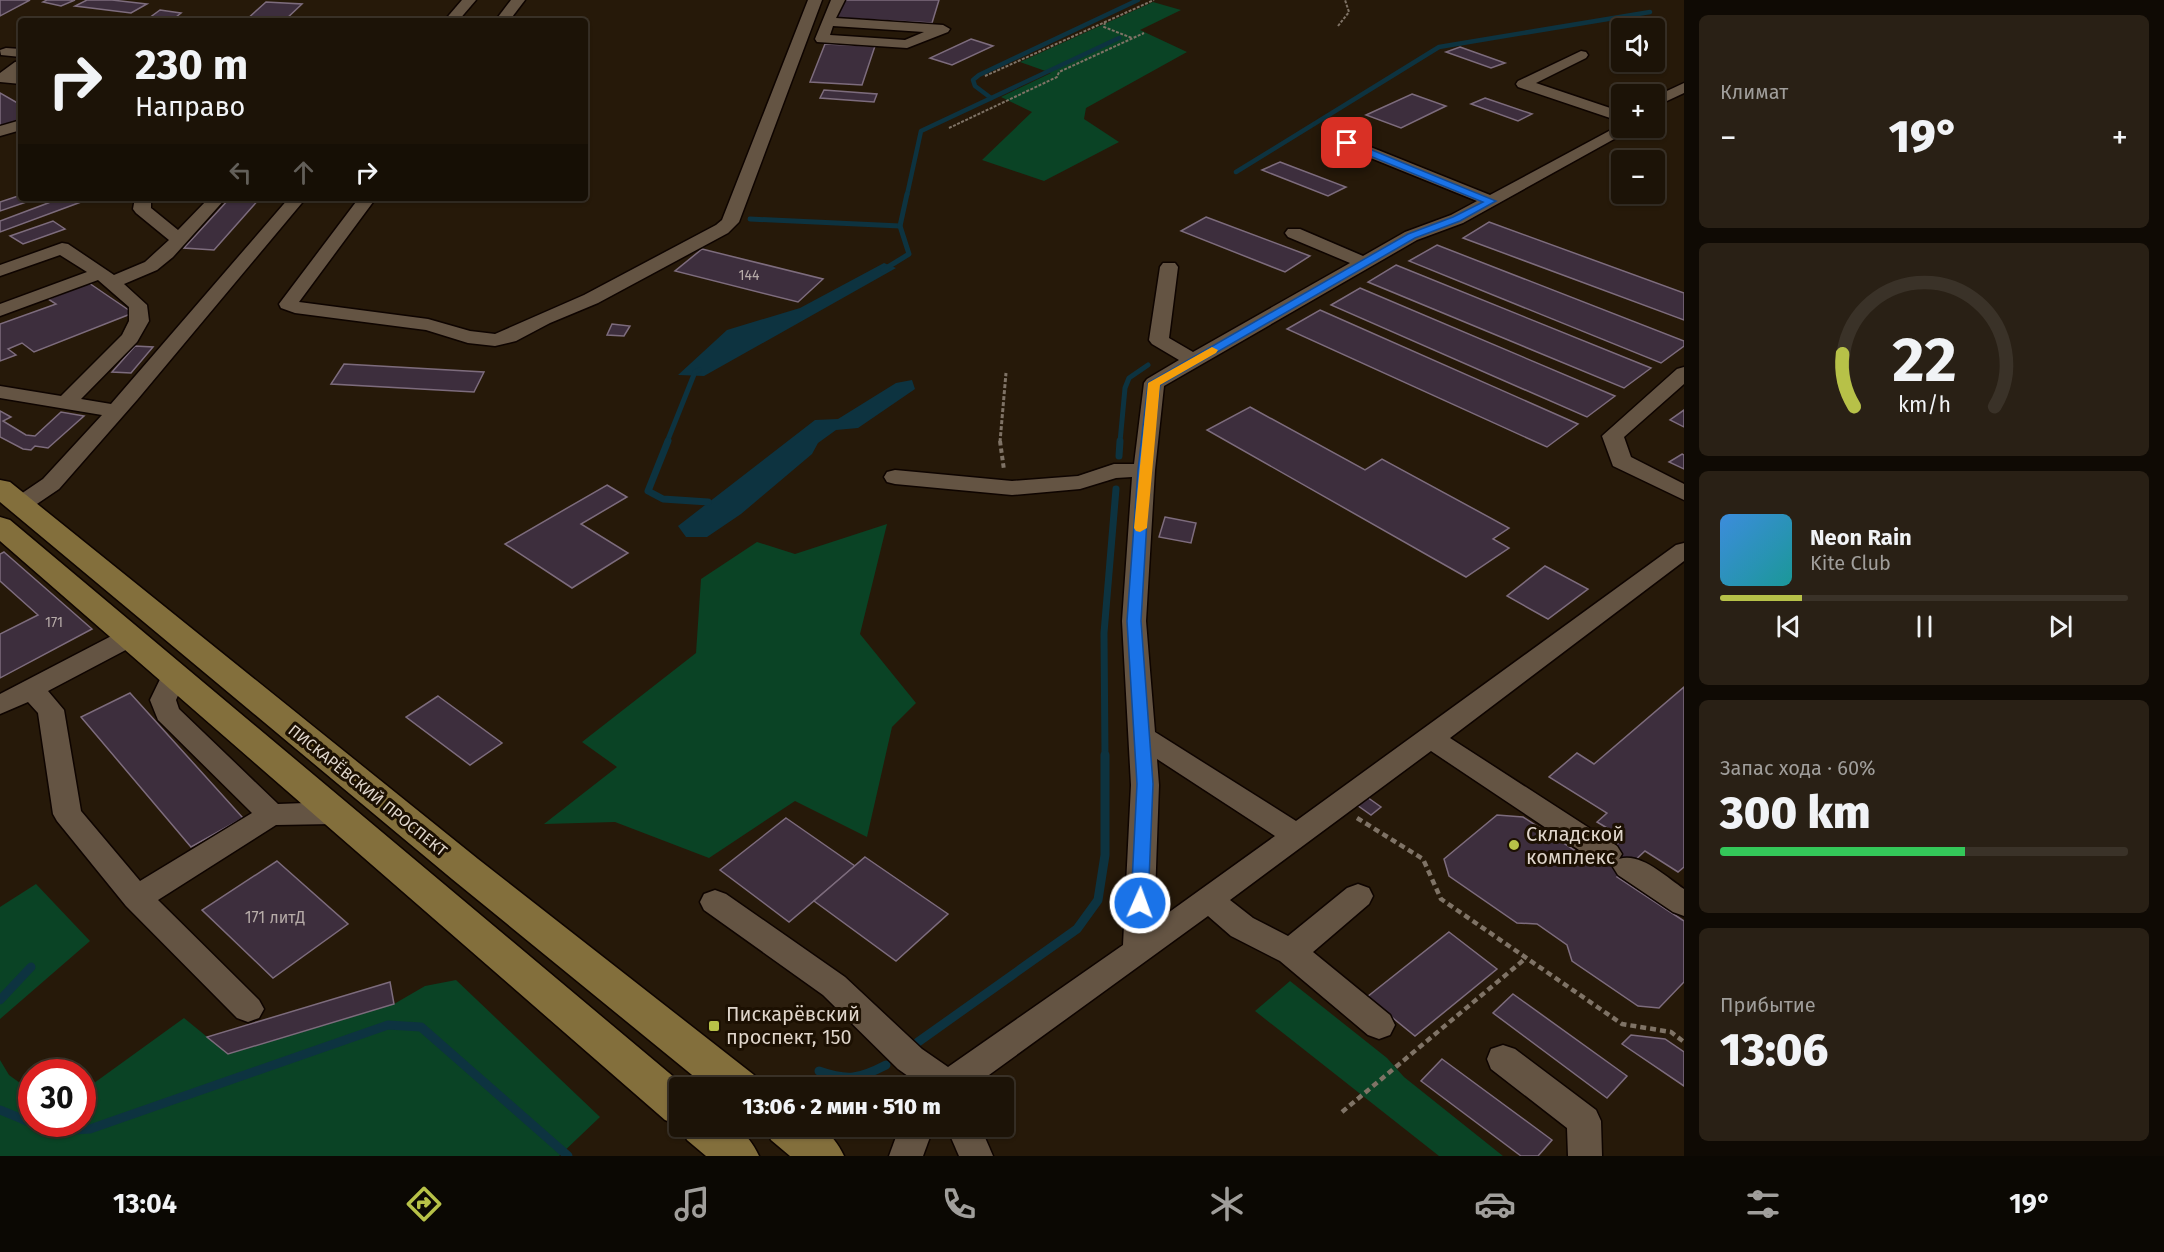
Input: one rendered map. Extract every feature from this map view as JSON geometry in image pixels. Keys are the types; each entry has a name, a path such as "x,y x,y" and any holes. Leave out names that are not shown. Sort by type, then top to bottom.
{"main road":[{"path":"7,521 130,637 333,813 669,1098"},
{"name":"ПИСКАРЁВСКИЙ ПРОСПЕКТ","path":"7,521 465,869 725,1077"},
{"path":"715,1137 737,1156"},
{"path":"799,1137 822,1156"}],"street":[{"path":"454,18 469,0"},
{"path":"504,18 518,0"},
{"path":"366,201 288,304 295,308 428,324 482,340 509,338 648,270 722,229 730,222 814,0"},
{"path":"828,22 943,29 908,44 822,39 828,22 838,0"},
{"path":"2,68 18,55"},
{"path":"1581,55 1522,84 1611,113"},
{"path":"2,68 18,65"},
{"path":"2,68 18,78"},
{"path":"1665,97 1684,87"},
{"path":"1665,112 1678,108"},
{"path":"0,131 18,125"},
{"path":"1138,951 1145,784 1134,621 1144,470 1154,383 1411,236 1457,219 1611,136"},
{"path":"1347,143 1491,201"},
{"path":"143,201 142,209 178,240"},
{"path":"0,310 151,266 215,201"},
{"path":"7,521 51,484 295,201"},
{"path":"1294,233 1365,262"},
{"path":"0,271 62,248 106,278 138,305 140,321 130,338 64,404"},
{"path":"1169,267 1159,340 1194,361"},
{"path":"1684,373 1613,436 1621,461 1684,493"},
{"path":"0,392 116,411"},
{"path":"895,477 1012,488 1080,482 1114,471 1144,470"},
{"path":"959,1077 1138,951 1684,550"},
{"path":"0,705 130,637"},
{"path":"174,675 163,700 167,713 271,815"},
{"path":"31,689 51,710 67,814 137,898 248,1009"},
{"path":"1141,736 1295,835"},
{"path":"1431,738 1684,904"},
{"path":"137,898 271,815 333,813"},
{"path":"1291,952 1358,896"},
{"path":"1209,899 1242,927 1291,952 1379,1025"},
{"path":"715,902 834,986 910,1059 934,1077"},
{"path":"1503,1059 1584,1121 1585,1156"},
{"path":"906,1156 913,1137"},
{"path":"968,1137 976,1156"}],"path":[{"path":"985,76 1154,0"},
{"path":"1338,26 1349,12 1345,0"},
{"path":"1105,22 1104,27 1133,39"},
{"path":"949,128 1057,77 1059,72 1144,33"},
{"path":"1006,373 999,436 1005,471 1012,488"},
{"path":"1349,824 1358,818 1423,860 1441,899 1622,1024 1671,1032 1684,1042"},
{"path":"1342,1112 1526,958"}],"green space":[{"path":"1153,2 1181,10 1140,30 1187,52 1086,108 1084,119 1119,142 1044,181 982,160 1032,112 1001,97 1051,73 1020,62"},
{"path":"887,524 860,634 916,703 892,727 867,837 795,801 709,858 615,822 544,824 617,767 582,742 696,653 701,579 757,542 795,554"},
{"path":"36,884 90,941 0,1019 0,907"},
{"path":"456,980 600,1117 559,1156 0,1156 0,1060 9,1075 18,1082 18,1137 96,1137 96,1082 184,1018 228,1054 394,1004 425,986"},
{"path":"1290,981 1387,1058 1404,1077 1503,1156 1439,1156 1255,1011"}],"water":[{"path":"884,263 896,268 704,376 678,375 727,330 800,308"},
{"path":"912,380 915,389 858,428 836,430 818,443 812,454 741,514 707,537 686,537 678,526 815,420 838,419 896,383"}],"building":[{"path":"0,0 30,0 0,16"},
{"path":"75,0 61,6 43,2"},
{"path":"87,0 147,4 131,13 75,6"},
{"path":"842,0 939,0 932,23 834,18"},
{"path":"266,2 302,4 287,18 248,18"},
{"path":"160,10 181,13 175,18 149,18"},
{"path":"971,39 993,46 952,65 930,58"},
{"path":"825,44 875,46 862,85 810,82"},
{"path":"1460,47 1505,63 1491,68 1446,52"},
{"path":"824,90 877,94 874,102 820,98"},
{"path":"0,93 18,103 18,122 0,128"},
{"path":"1412,94 1446,106 1401,128 1366,115"},
{"path":"1485,98 1532,114 1518,121 1471,104"},
{"path":"1280,162 1346,187 1328,196 1262,170"},
{"path":"18,196 18,201 29,201 0,211 0,202"},
{"path":"44,201 82,201 0,232 0,221 48,203"},
{"path":"227,201 257,201 214,250 184,248"},
{"path":"1206,217 1310,256 1285,272 1181,231"},
{"path":"53,221 65,229 23,244 10,236"},
{"path":"1489,222 1684,293 1684,320 1463,238"},
{"path":"1437,245 1684,341 1684,346 1661,363 1409,261"},
{"path":"702,249 823,279 798,302 675,271"},
{"path":"1396,265 1651,368 1624,388 1368,282"},
{"path":"89,283 133,313 34,352 22,343 8,349 16,355 0,361 0,324 56,304 48,299"},
{"path":"1360,288 1615,396 1587,417 1331,305"},
{"path":"1320,310 1578,424 1547,447 1287,329"},
{"path":"612,324 630,326 624,336 607,335"},
{"path":"135,346 153,347 131,373 112,372"},
{"path":"344,364 484,372 474,392 331,384"},
{"path":"1250,407 1365,470 1382,459 1509,528 1493,539 1509,548 1466,577 1207,430"},
{"path":"1684,410 1684,427 1670,420"},
{"path":"0,411 11,417 3,421 26,435 35,436 61,412 84,416 48,448 35,446 31,450 23,449 0,437"},
{"path":"1684,455 1684,469 1669,462"},
{"path":"607,485 627,497 581,524 628,553 572,588 505,544"},
{"path":"1165,517 1196,523 1191,543 1159,537"},
{"path":"4,552 92,629 0,678 0,634 38,615 0,581 0,554"},
{"path":"1545,566 1588,589 1548,619 1507,596"},
{"name":"Складской комплекс","path":"1684,687 1684,867 1678,872 1645,851 1617,877 1684,921 1684,982 1659,1008 1638,1006 1572,961 1567,945 1537,924 1517,923 1449,876 1444,859 1497,815 1523,817 1596,864 1624,838 1597,822 1607,813 1549,777 1577,753 1594,764"},
{"path":"130,693 243,818 191,847 81,717"},
{"path":"438,696 502,743 470,765 406,717"},
{"path":"1367,797 1381,807 1371,815 1357,805"},
{"path":"786,818 855,866 789,922 720,870"},
{"path":"865,857 948,914 896,961 814,901"},
{"path":"277,861 348,924 273,978 202,910"},
{"path":"1449,932 1497,969 1415,1036 1367,997"},
{"path":"390,982 394,1004 228,1054 207,1037"},
{"path":"1513,994 1627,1076 1607,1098 1493,1013"},
{"path":"1631,1035 1665,1039 1684,1052 1684,1086 1622,1044"},
{"path":"1442,1059 1552,1140 1538,1156 1521,1156 1421,1081"}],"waterway":[{"path":"991,98 975,86 973,80 979,75 1138,0"},
{"path":"1236,172 1439,47 1650,12"},
{"path":"907,195 921,131 1119,38"},
{"path":"900,226 907,194"},
{"path":"750,219 900,226"},
{"path":"883,270 909,254 900,226"},
{"path":"1120,442 1125,388 1129,378 1148,365"},
{"path":"667,442 695,372 699,370"},
{"path":"668,441 648,491 663,499 708,502"},
{"path":"1119,456 1120,441"},
{"path":"1105,757 1104,633 1116,489"},
{"path":"918,1042 1077,929 1098,900 1105,855 1105,757"},
{"path":"0,1000 31,967"},
{"path":"96,1127 388,1025 421,1027 568,1156"},
{"path":"819,1071 853,1077 886,1065"},
{"path":"0,1110 18,1117"}],"slow traffic":[{"path":"1140,528 1154,383 1212,350"}],"place":[{"name":"Складской комплекс","path":"1514,845"},
{"name":"Пискарёвский проспект, 150","path":"714,1026"}],"route":[{"path":"1140,903 1145,784 1134,621 1144,470 1154,383 1411,236 1457,219 1491,201 1347,143"}]}
